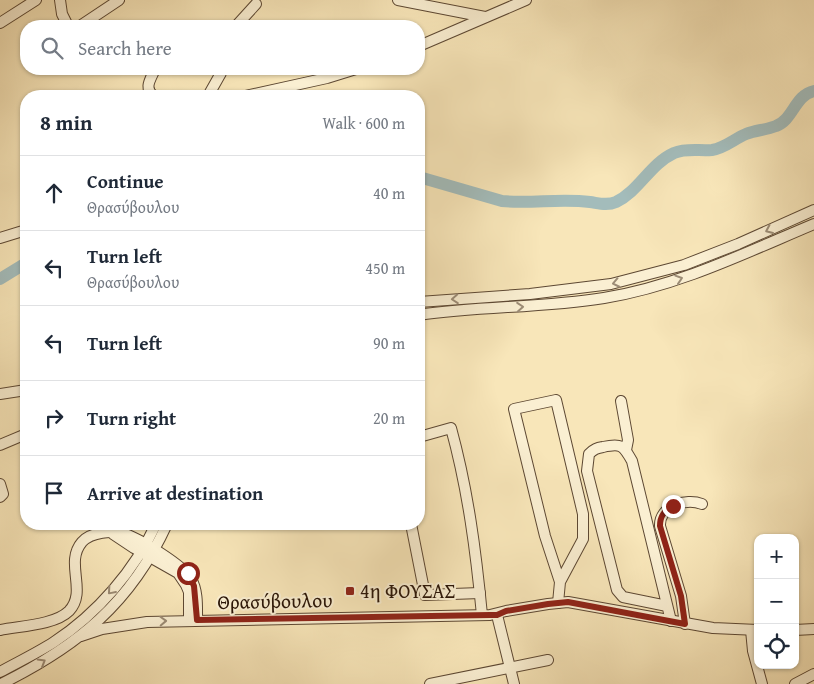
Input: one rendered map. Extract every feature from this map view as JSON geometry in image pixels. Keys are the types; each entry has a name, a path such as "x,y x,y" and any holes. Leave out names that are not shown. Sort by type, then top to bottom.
{"street":[{"path":"0,23 36,0"},
{"path":"60,0 65,20"},
{"path":"89,20 119,0"},
{"path":"398,0 485,17"},
{"path":"425,43 526,0"},
{"path":"241,20 257,1"},
{"path":"148,90 147,86 152,75"},
{"path":"211,90 219,75"},
{"path":"272,90 336,75"},
{"path":"425,302 580,289 620,282 684,265 738,244 814,210"},
{"path":"425,315 564,304 635,292 717,265 814,224"},
{"path":"0,238 20,232"},
{"path":"0,394 20,391"},
{"path":"558,603 560,582 546,536 514,409 556,400 583,514 583,539 560,582"},
{"path":"621,401 628,440 626,450"},
{"path":"425,435 451,428 466,485 477,562 482,615"},
{"path":"0,445 20,437"},
{"path":"667,606 623,596 617,590 587,471 589,454 594,449 615,445 620,446 626,450 632,461 671,621"},
{"path":"0,484 3,494 0,497"},
{"path":"685,624 681,596 660,520 666,510 673,506 694,501 702,504"},
{"path":"0,672 56,641 95,610 123,577 148,552 154,530"},
{"path":"1,684 41,663 81,636 111,610 128,590 148,552 164,530"},
{"path":"412,530 425,595 480,593"},
{"name":"Θρασύβουλου","path":"0,630 47,622 61,617 70,610 76,600 78,591 74,564 76,554 82,542 94,535 110,532 183,569 192,580 196,594 193,620 497,615 506,611 568,602 685,624 713,628 754,630"},
{"path":"497,615 514,684"},
{"path":"81,636 102,629 147,622 193,620"},
{"path":"799,630 814,629"},
{"path":"754,630 754,655"},
{"path":"430,684 548,660"},
{"path":"758,669 762,684"},
{"path":"795,684 814,674"}],"waterway":[{"path":"425,179 502,201 579,201 609,204 624,197 658,164 674,153 717,149 746,134 776,126 786,119 802,97 814,91"},
{"path":"0,279 20,267"}],"place":[{"name":"4η ΦΟΥΣΑΣ","path":"350,591"}],"route":[{"path":"188,573 194,586 197,620 497,615 506,611 568,602 685,624 681,596 660,526 662,514 673,506"}]}
